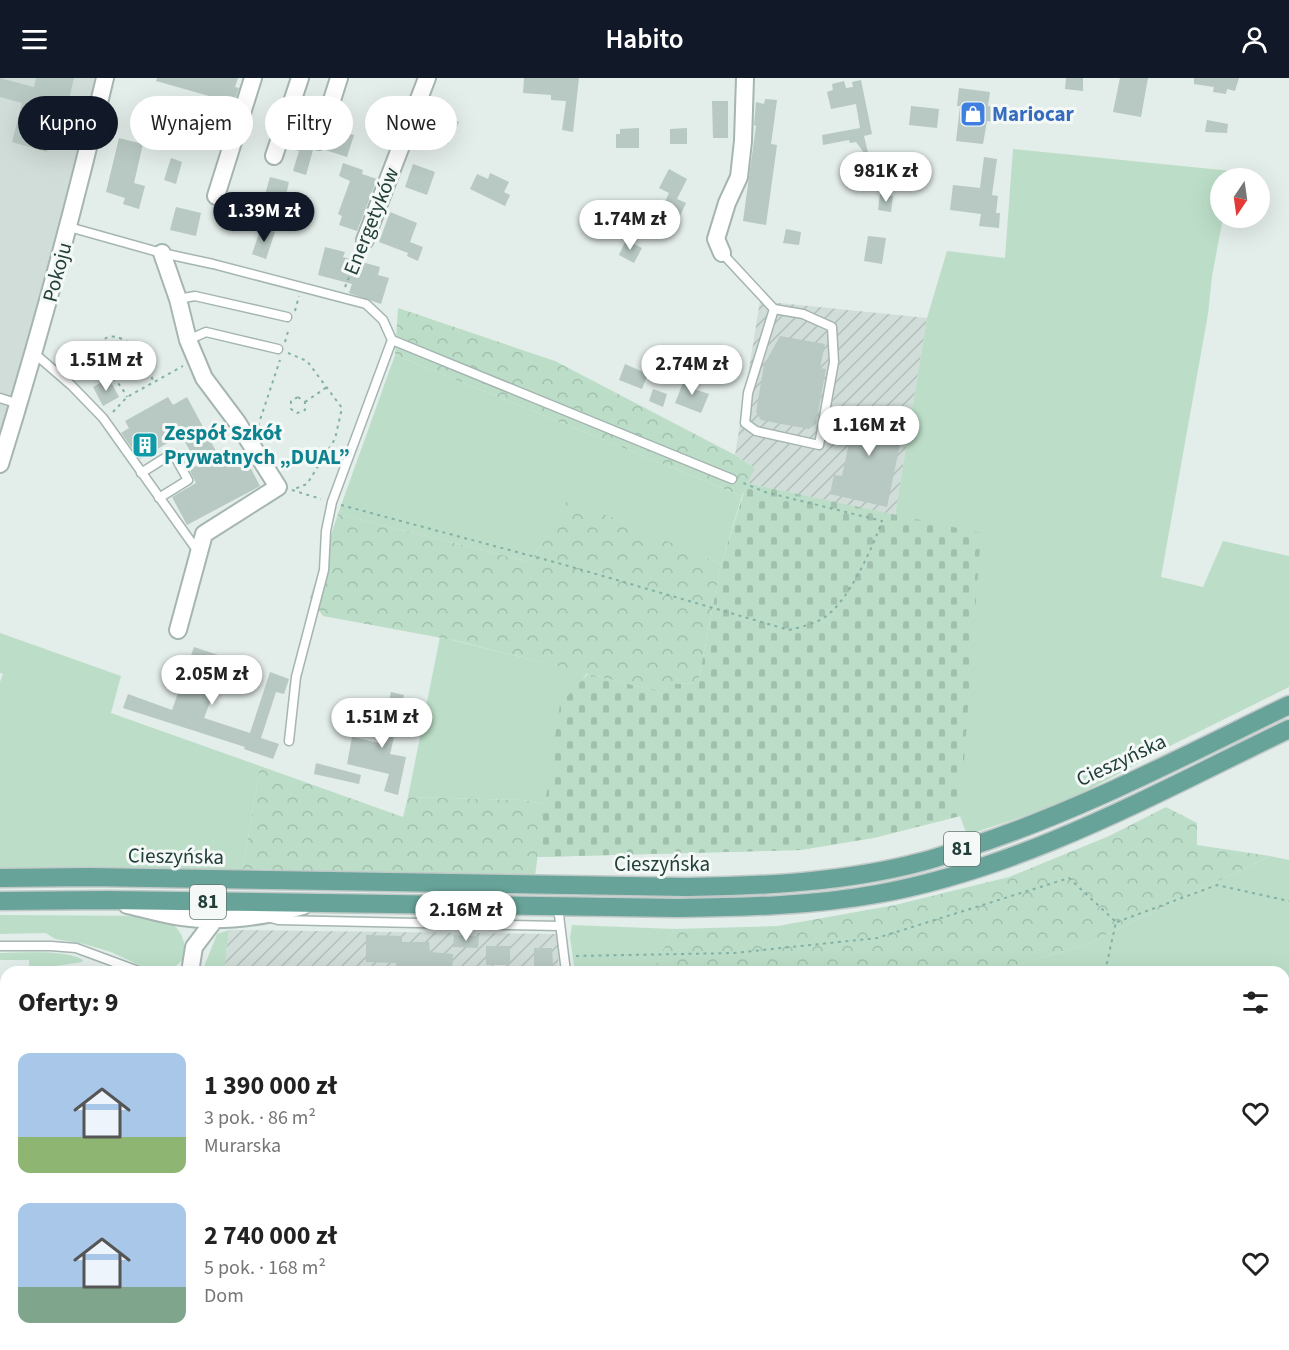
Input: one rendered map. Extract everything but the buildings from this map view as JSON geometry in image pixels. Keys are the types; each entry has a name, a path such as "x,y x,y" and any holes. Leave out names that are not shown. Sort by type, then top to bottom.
{"main road":[{"name":"Cieszyńska","path":"0,878 687,887 750,886 815,881 921,862 1014,832 1153,771 1289,705"},
{"name":"Cieszyńska","path":"0,901 106,900 678,908 754,907 835,901 878,894 971,871 1063,837 1289,729"}],"street":[{"name":"Pokoju","path":"0,464 69,227 105,78"},
{"path":"216,196 253,78"},
{"path":"274,156 300,78"},
{"path":"333,96 339,78"},
{"name":"Energetyków","path":"365,240 427,78"},
{"path":"722,253 716,239 727,204 739,177 743,141 745,78"},
{"path":"162,253 178,300 188,340 204,378 285,489 204,534 178,630"},
{"path":"106,900 182,917 216,918 264,916 310,904"},
{"path":"182,917 194,947"},
{"path":"191,966 194,947 216,918"}],"lane":[{"path":"69,227 162,253 366,304 383,320 392,340 732,479"},
{"path":"722,253 774,309 803,314 832,327 834,362 819,445 756,431 745,423 748,393 774,309"},
{"path":"178,300 195,296 287,317"},
{"path":"188,340 206,332 280,350"},
{"path":"289,741 296,677 324,570 326,531 332,502 392,340"},
{"path":"34,353 71,385 106,422 199,553"},
{"path":"0,399 19,404"},
{"path":"141,473 173,453 188,480 159,498"},
{"path":"558,907 565,966"},
{"path":"264,916 278,920 560,926"},
{"path":"0,946 76,948 125,966"}],"path":[{"name":"Energetyków","path":"340,297 365,240"},
{"path":"252,446 280,350 302,287"},
{"path":"99,367 96,354 98,348 107,338 115,336 124,339 135,348 145,361 153,381"},
{"path":"109,373 127,369 135,348"},
{"path":"280,350 306,361 342,408 335,439 307,484 285,489"},
{"path":"54,361 80,360 99,367 109,373 122,387 127,397"},
{"path":"106,422 127,397 153,381 196,360"},
{"path":"305,402 327,387"},
{"path":"298,397 305,402 305,410 297,413 291,409 291,401 298,397"},
{"path":"285,489 558,563 789,630 825,617 841,601 856,576 874,543 882,521 765,492 732,479"},
{"path":"564,956 734,953 877,938 1070,878 1116,922"},
{"path":"1116,922 1216,885 1289,901"},
{"path":"1106,966 1116,922"}],"shaded area":[{"path":"0,78 95,78 91,96 18,96 18,150 79,150 56,255 0,436"},
{"path":"760,301 927,318 895,515 747,483 755,468 735,455"},
{"path":"229,930 559,934 558,966 225,966"}],"green space":[{"path":"1013,149 1210,169 1210,228 1221,228 1161,577 1203,587 1223,541 1289,556 1289,687 1174,744 1064,803 967,835 960,816 873,838 800,850 537,857 545,804 522,800 408,797 440,637 587,673 582,680 588,674 664,693 698,683 887,538 895,515 927,318 947,251 1005,258"},
{"path":"398,308 555,361 735,455 755,468 742,496 395,355"},
{"path":"395,355 742,496 721,564 568,500 530,562 338,514"},
{"path":"747,483 981,533 960,816 873,838 800,850 537,857 560,704 588,674 664,693 669,684 698,683 721,564"},
{"path":"568,499 721,564 698,683 670,684 664,693 458,641 323,616 310,598 338,514 530,562"},
{"path":"0,633 121,676 111,713 260,766 243,869 0,868 0,682 3,674 0,673"},
{"path":"260,766 403,817 408,797 522,800 545,804 535,876 243,869"},
{"path":"1166,807 1197,823 1197,845 1270,856 1087,944 1014,966 655,966 674,929 778,926 895,905 1009,877 1109,836"},
{"path":"1270,856 1289,860 1289,966 1014,966 1087,944"},
{"path":"0,915 161,916 177,928 183,939 185,951 184,958 176,966 141,966 111,952 55,939 46,933 0,934"},
{"path":"572,925 674,929 655,966 574,966 570,938"},
{"path":"229,930 225,966 204,966 217,934"},
{"path":"31,952 66,954 83,960 56,966 29,966 29,960 0,960 0,953"}],"place":[{"name":"Mariocar","path":"973,114"},
{"name":"Zespół Szkół Prywatnych „DUAL”","path":"145,445"}]}
